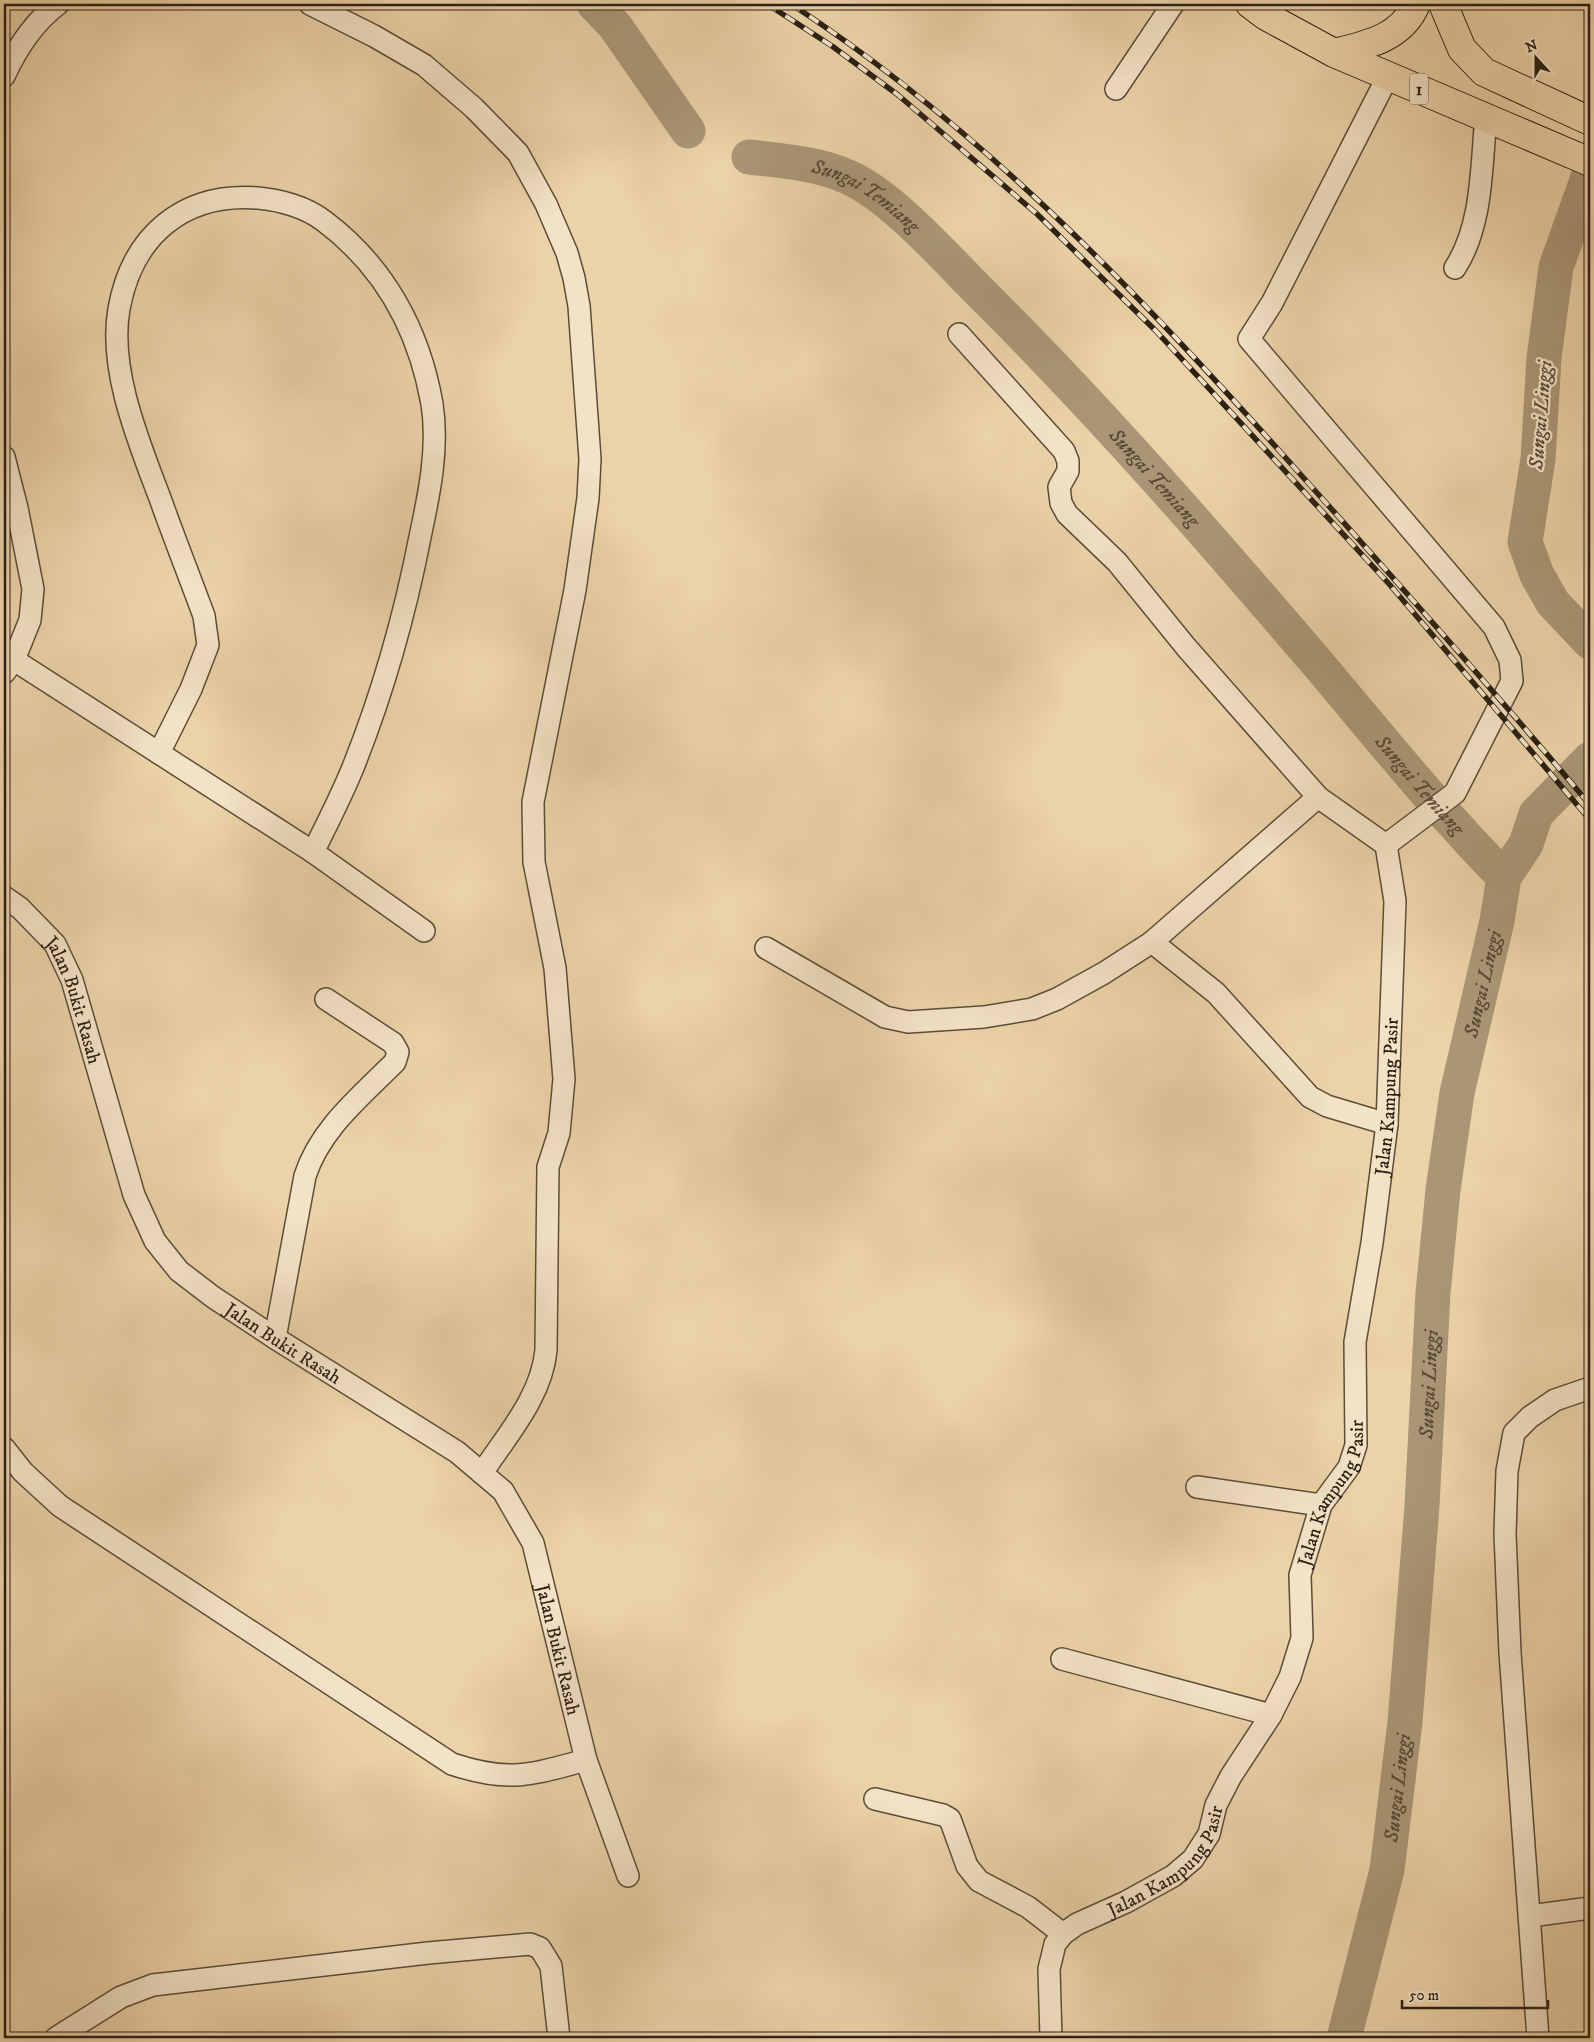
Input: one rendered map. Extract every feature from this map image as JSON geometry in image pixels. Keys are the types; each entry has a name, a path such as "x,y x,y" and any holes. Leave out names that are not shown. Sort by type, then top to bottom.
{"highway":[{"path":"1334,53 1365,46 1392,34 1412,15 1416,4"},
{"path":"1443,4 1462,49 1484,72 1590,121"},
{"name":"1","path":"1265,8 1334,53 1590,162"}],"street":[{"path":"4,76 12,58 35,26 58,4"},
{"path":"310,4 374,36 424,65 474,108 518,153 546,204 567,253 579,306 590,459 588,498 575,590 533,802 532,831 534,862 559,997 564,1079 559,1133 548,1167 546,1350 544,1368 539,1384 482,1472"},
{"path":"1116,89 1172,4"},
{"path":"959,334 1064,451 1068,461 1068,471 1059,487 1061,503 1067,514 1117,562 1186,647 1318,797 1386,845 1456,793 1512,681 1510,660 1494,626 1250,339 1272,303 1388,76"},
{"path":"1456,268 1464,256 1477,212 1495,122"},
{"path":"159,753 191,689 208,645 204,616 139,443 124,390 117,346 118,311 128,274 144,245 164,223 196,204 235,196 278,200 322,219 361,253 396,299 421,353 432,407 432,479 412,579 373,713 354,767 313,852"},
{"path":"4,457 34,589 30,620 9,666 159,753 313,852 424,931"},
{"path":"766,948 885,1017 908,1022 984,1018 1032,1009 1057,999 1104,973 1152,942 1318,797"},
{"name":"Jalan Kampung Pasir","path":"1063,1934 1077,1924 1126,1902 1173,1876 1194,1858 1209,1834 1216,1805 1231,1776 1271,1715 1290,1677 1302,1638 1300,1575 1321,1505 1349,1467 1356,1445 1355,1342 1372,1243 1387,1124 1395,902 1386,845"},
{"name":"Jalan Bukit Rasah","path":"4,897 20,908 55,944 72,980 134,1195 156,1241 179,1270 213,1297 275,1338 457,1452 503,1491 533,1542 586,1760 628,1876"},
{"path":"1152,942 1216,993 1310,1097 1327,1106 1387,1124"},
{"path":"275,1338 305,1176 311,1157 347,1110 395,1062 398,1052 393,1042 326,999"},
{"path":"1538,2038 1510,1653 1505,1534 1507,1471 1514,1433 1530,1417 1555,1400 1590,1388"},
{"path":"4,1448 23,1472 60,1506 452,1764 478,1773 525,1776 586,1760"},
{"path":"1197,1487 1321,1505"},
{"path":"1062,1659 1271,1715"},
{"path":"875,1799 943,1815 950,1819 967,1866 979,1881 1028,1907 1063,1934 1055,1944 1049,1969 1051,2038"},
{"path":"1530,1916 1590,1908"},
{"path":"56,2038 121,1997 153,1985 428,1953 530,1944 540,1948 551,1966 559,2038"}],"waterway":[{"name":"Sungai Temiang","path":"594,4 615,26 688,131"},
{"name":"Sungai Temiang","path":"749,157 812,166 848,177 884,200 921,232 1074,388 1157,479 1432,799 1504,877"},
{"name":"Sungai Linggi","path":"1590,172 1556,267 1544,358 1538,459 1525,542 1537,575 1553,603 1590,642"},
{"name":"Sungai Linggi","path":"1344,2038 1387,1870 1405,1722 1422,1506 1433,1293 1443,1190 1457,1093 1497,921 1504,877 1526,844 1536,814 1590,759"}],"railway":[{"path":"767,4 832,46 898,95 1037,214 1156,331 1390,585 1590,820"},
{"path":"791,4 863,54 931,107 997,163 1123,283 1184,346 1338,516 1483,680 1590,805"}]}
